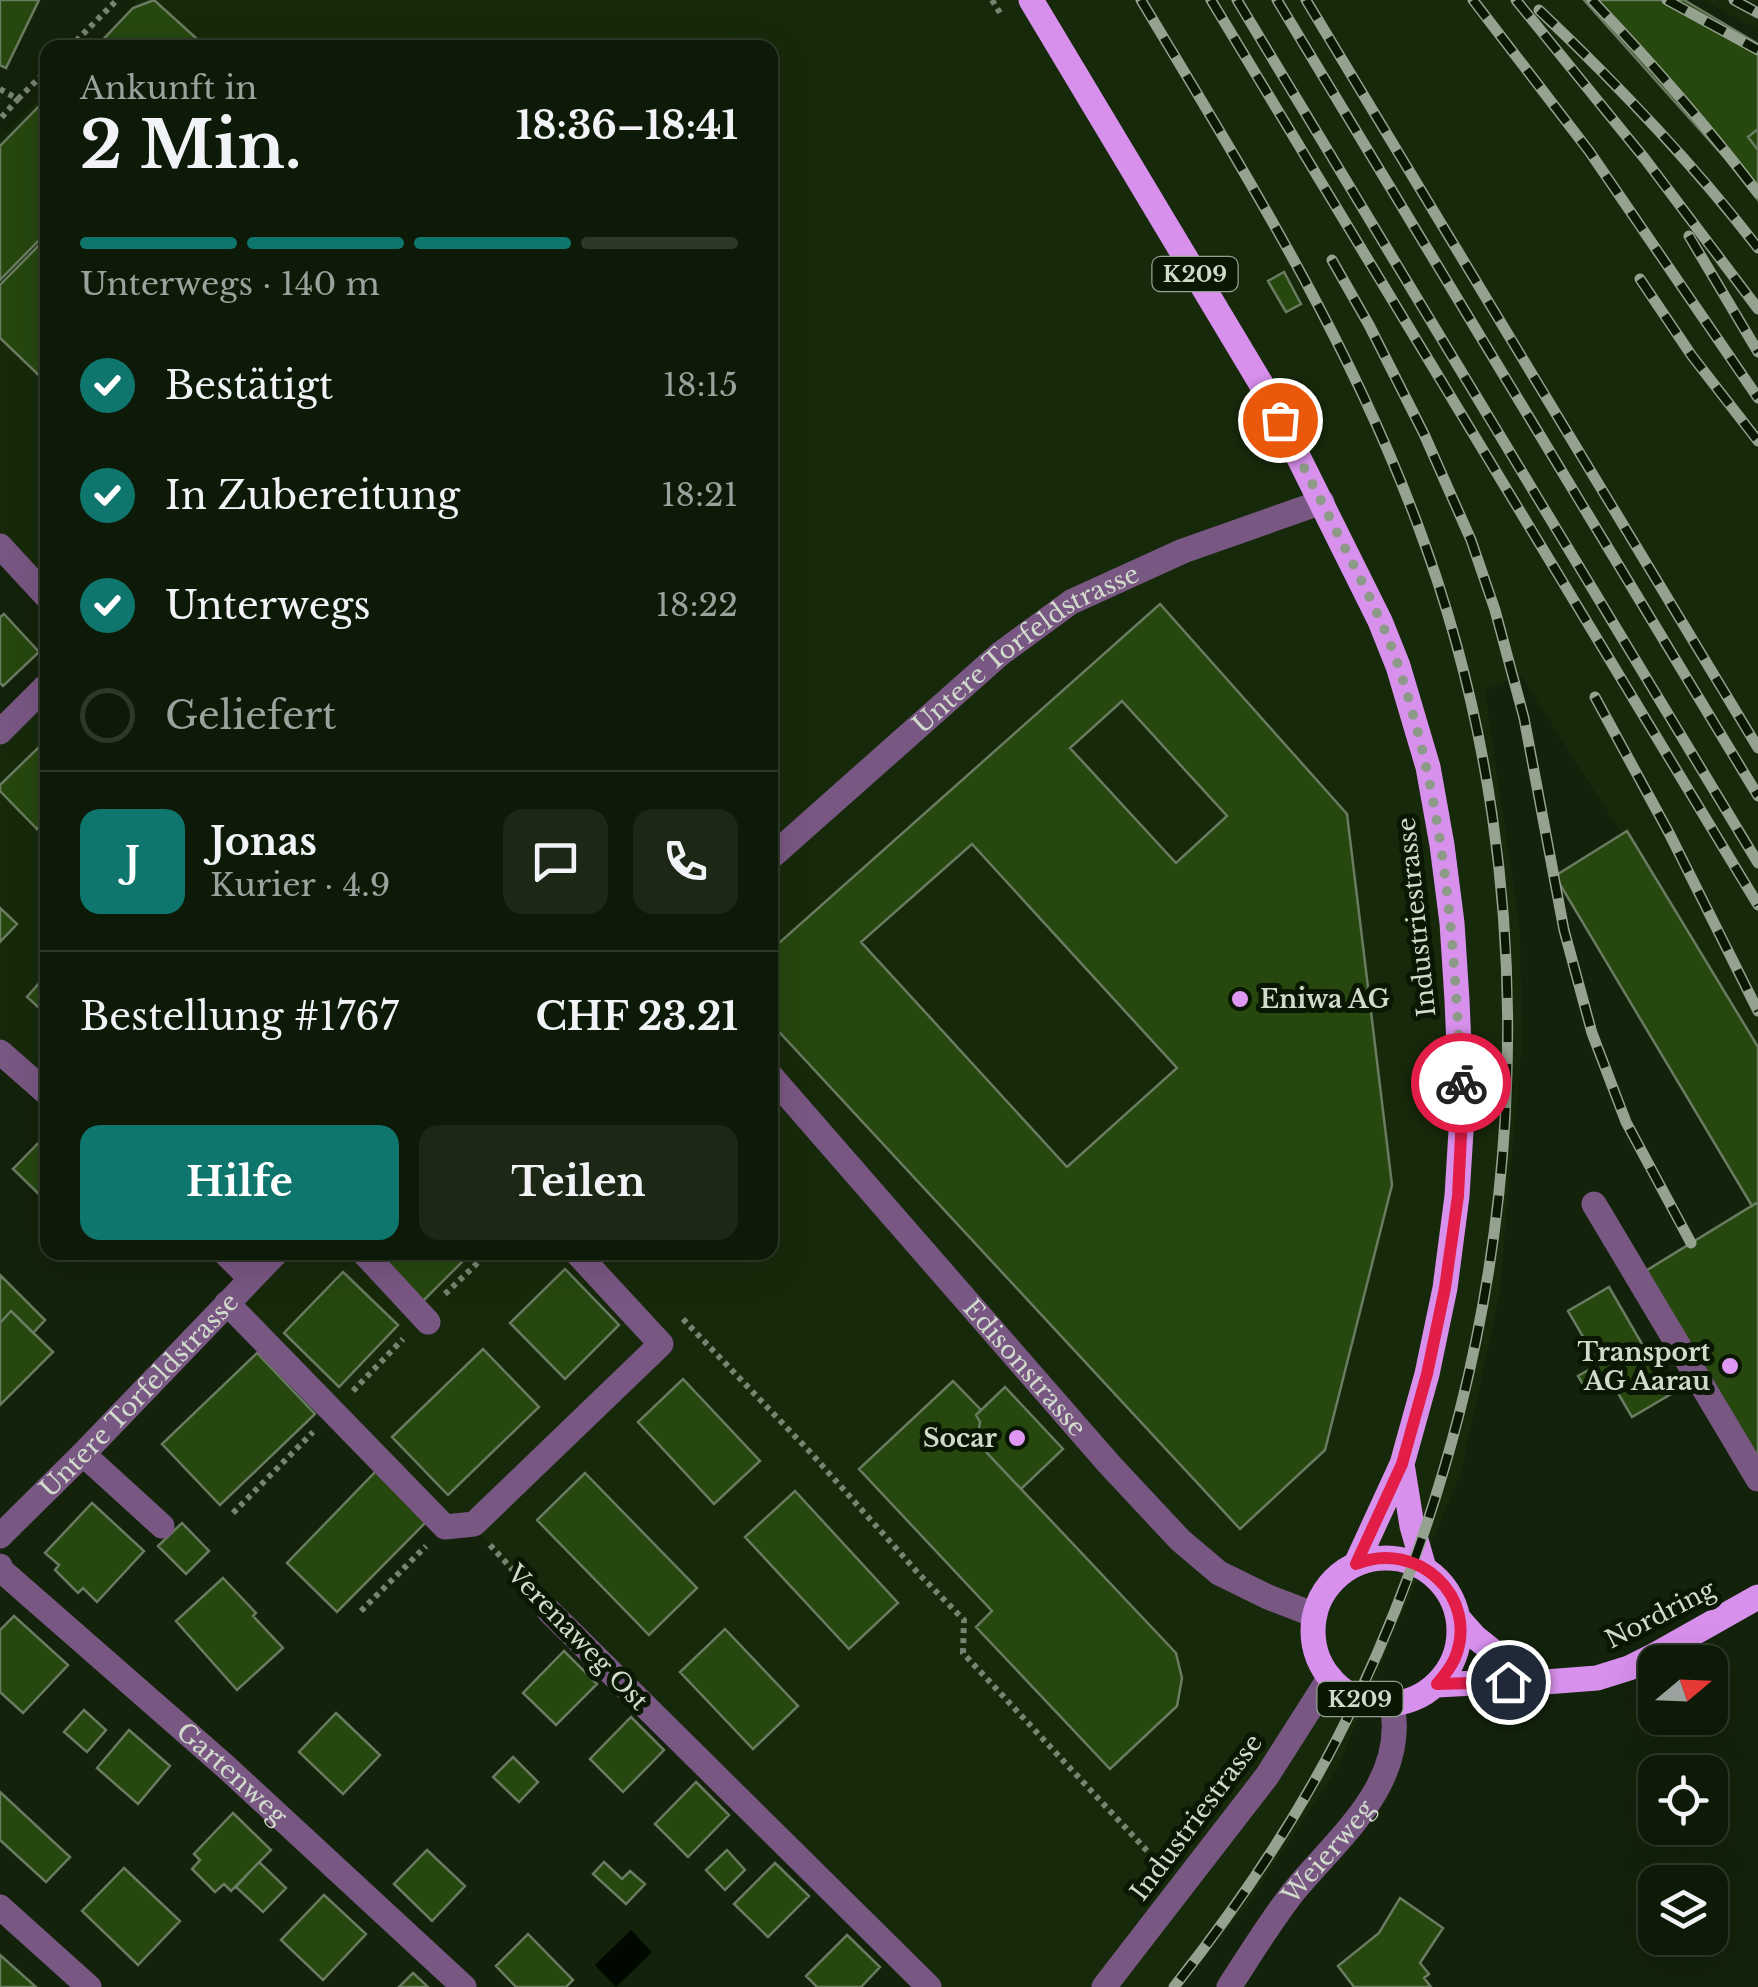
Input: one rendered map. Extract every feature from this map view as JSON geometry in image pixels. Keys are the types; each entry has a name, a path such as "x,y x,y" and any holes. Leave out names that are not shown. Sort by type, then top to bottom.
{"main road":[{"name":"Industriestrasse","path":"1031,0 1266,392 1380,621 1398,666 1428,767 1452,923 1462,1115 1458,1196 1427,1374 1402,1464 1356,1564"},
{"name":"Industriestrasse","path":"1402,1464 1412,1526 1424,1568"},
{"path":"1356,1564 1386,1557 1424,1568"},
{"name":"K209","path":"1356,1564 1333,1580 1321,1596 1314,1637 1318,1658 1330,1677 1342,1690 1374,1704 1408,1701 1424,1694 1437,1684 1456,1656 1460,1637 1454,1600 1424,1568"},
{"name":"Nordring","path":"1437,1684 1598,1678 1629,1668 1758,1597"},
{"name":"K209","path":"1458,1619 1528,1680"}],"street":[{"name":"Untere Torfeldstrasse","path":"778,851 1000,654 1071,602 1183,551 1322,502"},
{"path":"0,546 40,589"},
{"path":"0,732 40,692"},
{"path":"0,1052 40,1087"},
{"name":"Edisonstrasse","path":"778,1084 1180,1540 1219,1573 1315,1615"},
{"path":"1594,1204 1758,1479"},
{"path":"232,1260 250,1278"},
{"name":"Untere Torfeldstrasse","path":"0,1536 269,1260"},
{"path":"370,1260 428,1322"},
{"path":"227,1303 444,1527 474,1524 661,1344 583,1260"},
{"path":"83,1454 162,1526"},
{"name":"Gartenweg","path":"0,1566 225,1766 464,1987"},
{"name":"Verenaweg Ost","path":"549,1610 928,1987"},
{"name":"Industriestrasse","path":"1104,1987 1267,1776 1330,1677"},
{"name":"Weierweg","path":"1240,1982 1293,1892 1366,1806 1386,1771 1395,1736 1392,1704"},
{"path":"0,1906 89,1987"}],"path":[{"path":"78,40 117,0"},
{"path":"0,119 40,78"},
{"path":"0,89 18,99"},
{"path":"445,1294 481,1260"},
{"path":"675,1310 964,1620 964,1652 1181,1888"},
{"path":"234,1513 404,1338"},
{"name":"Verenaweg Ost","path":"474,1524 549,1610"},
{"path":"362,1611 444,1527"}],"shaded area":[{"path":"138,0 1602,0 1758,175 1758,1047 1521,676 1485,690 1520,931 1522,1047 1499,1297 1461,1473 1338,1767 1249,1903 1181,1987 929,1987 549,1611 478,1531 445,1527 227,1303 250,1278 230,1260 778,1260 778,40 99,40"},
{"path":"1702,0 1756,0 1758,29"},
{"path":"40,98 40,590 0,546 0,139"},
{"path":"40,691 40,1088 0,1052 0,732"},
{"path":"631,1930 652,1952 616,1987 595,1965"}],"building":[{"path":"0,0 39,0 6,68 0,65"},
{"path":"154,0 198,40 103,40 133,8"},
{"path":"1584,0 1684,0 1758,44 1758,129 1748,137 1758,150 1758,200 1725,158"},
{"path":"40,105 40,239 0,280 0,146"},
{"path":"1758,129 1758,150 1748,137"},
{"path":"40,244 40,376 0,338 0,285"},
{"path":"1284,272 1301,304 1286,312 1268,281"},
{"path":"1160,604 1347,814 1392,1185 1325,1450 1240,1529 778,1031 778,944","holes":["1122,701 1227,816 1176,863 1070,748","972,844 1177,1068 1067,1167 861,942"]},
{"path":"4,614 39,652 3,686 0,617"},
{"path":"40,750 37,829 0,791 0,785"},
{"path":"1627,831 1758,1047 1758,1202 1752,1206 1555,876"},
{"path":"0,908 17,924 0,942"},
{"path":"40,982 40,1009 27,997"},
{"path":"40,1141 40,1195 13,1169"},
{"name":"Transport AG Aarau","path":"1758,1202 1758,1460 1644,1272"},
{"path":"384,1260 464,1260 423,1301"},
{"path":"565,1269 619,1325 565,1379 510,1323"},
{"path":"343,1272 398,1325 339,1387 284,1333"},
{"path":"0,1275 45,1320 33,1333 11,1311 0,1323"},
{"path":"1609,1287 1671,1394 1632,1417 1609,1378 1587,1391 1578,1376 1599,1364 1568,1311"},
{"path":"11,1311 53,1352 0,1405 0,1323"},
{"path":"483,1349 539,1407 448,1495 392,1437"},
{"path":"257,1353 315,1414 220,1505 162,1444"},
{"path":"683,1379 760,1461 714,1504 638,1422"},
{"path":"953,1381 981,1410 976,1415 979,1429 972,1437 1176,1653 1182,1678 1177,1706 1110,1769 976,1627 992,1611 859,1469"},
{"path":"1005,1387 1063,1449 1021,1489 972,1437 979,1429 976,1415"},
{"path":"379,1468 430,1518 337,1612 287,1563"},
{"path":"585,1473 697,1588 649,1635 537,1520"},
{"path":"795,1491 898,1603 849,1649 745,1537"},
{"path":"92,1503 144,1551 97,1602 83,1588 78,1593 55,1570 59,1565 45,1553"},
{"path":"182,1523 209,1551 186,1574 158,1546"},
{"path":"223,1578 283,1648 237,1690 176,1621"},
{"path":"14,1616 68,1665 23,1713 0,1692 0,1630"},
{"path":"725,1629 798,1706 753,1749 680,1672"},
{"path":"564,1651 597,1684 556,1725 523,1693"},
{"path":"84,1710 106,1730 87,1752 64,1732"},
{"path":"336,1713 380,1755 343,1794 299,1752"},
{"path":"631,1717 664,1750 623,1792 590,1759"},
{"path":"129,1730 170,1766 138,1804 97,1768"},
{"path":"513,1757 538,1782 519,1802 493,1777"},
{"path":"696,1782 729,1815 688,1857 655,1824"},
{"path":"0,1792 70,1857 46,1882 0,1840"},
{"path":"233,1813 271,1850 231,1891 224,1884 215,1892 192,1869 200,1860 194,1854"},
{"path":"427,1850 465,1886 432,1921 394,1884"},
{"path":"727,1850 745,1870 725,1890 706,1870"},
{"path":"259,1862 286,1888 263,1912 236,1887"},
{"path":"604,1862 622,1879 630,1871 645,1884 626,1904 593,1874"},
{"path":"775,1863 809,1896 768,1937 734,1904"},
{"path":"124,1868 180,1921 138,1965 82,1911"},
{"path":"324,1895 366,1934 323,1980 281,1940"},
{"path":"1400,1898 1443,1928 1420,1963 1429,1974 1424,1978 1431,1987 1354,1987 1338,1966 1379,1933"},
{"path":"528,1934 573,1980 566,1987 516,1987 496,1966"},
{"path":"847,1935 880,1967 861,1987 817,1987 806,1976"},
{"path":"0,1955 36,1987 0,1987"},
{"path":"413,1973 428,1987 399,1987"}],"railway":[{"path":"1141,0 1255,191 1326,320 1359,386 1417,523 1463,667 1492,815 1506,965 1505,1115 1490,1265 1459,1412 1415,1557 1358,1696 1319,1773 1251,1883 1174,1987"},
{"path":"1211,0 1758,905"},
{"path":"1237,0 1758,863"},
{"path":"1277,0 1758,796"},
{"path":"1306,0 1758,748"},
{"path":"1473,0 1589,151 1758,398"},
{"path":"1516,0 1645,159 1758,309"},
{"path":"1592,0 1677,94 1758,193"},
{"path":"1667,0 1758,50"},
{"path":"1734,0 1758,13"},
{"path":"1539,10 1653,124 1758,248"},
{"path":"1689,236 1758,352"},
{"path":"1332,260 1424,434 1471,540 1495,610 1524,718 1564,930 1592,1033 1626,1122 1691,1243"},
{"path":"1640,279 1692,356 1758,441"},
{"path":"1595,697 1669,833 1758,1011"}],"way so far":[{"path":"1280,420 1380,621 1398,666 1428,767 1452,923 1461,1083"}],"place":[{"name":"Eniwa AG","path":"1240,999"},
{"name":"Transport AG Aarau","path":"1730,1366"},
{"name":"Socar","path":"1017,1438"}],"route":[{"path":"1461,1083 1458,1196 1427,1374 1402,1464 1356,1564 1400,1558 1414,1562 1444,1585 1454,1600 1460,1637 1456,1656 1437,1684 1508,1682"}]}
